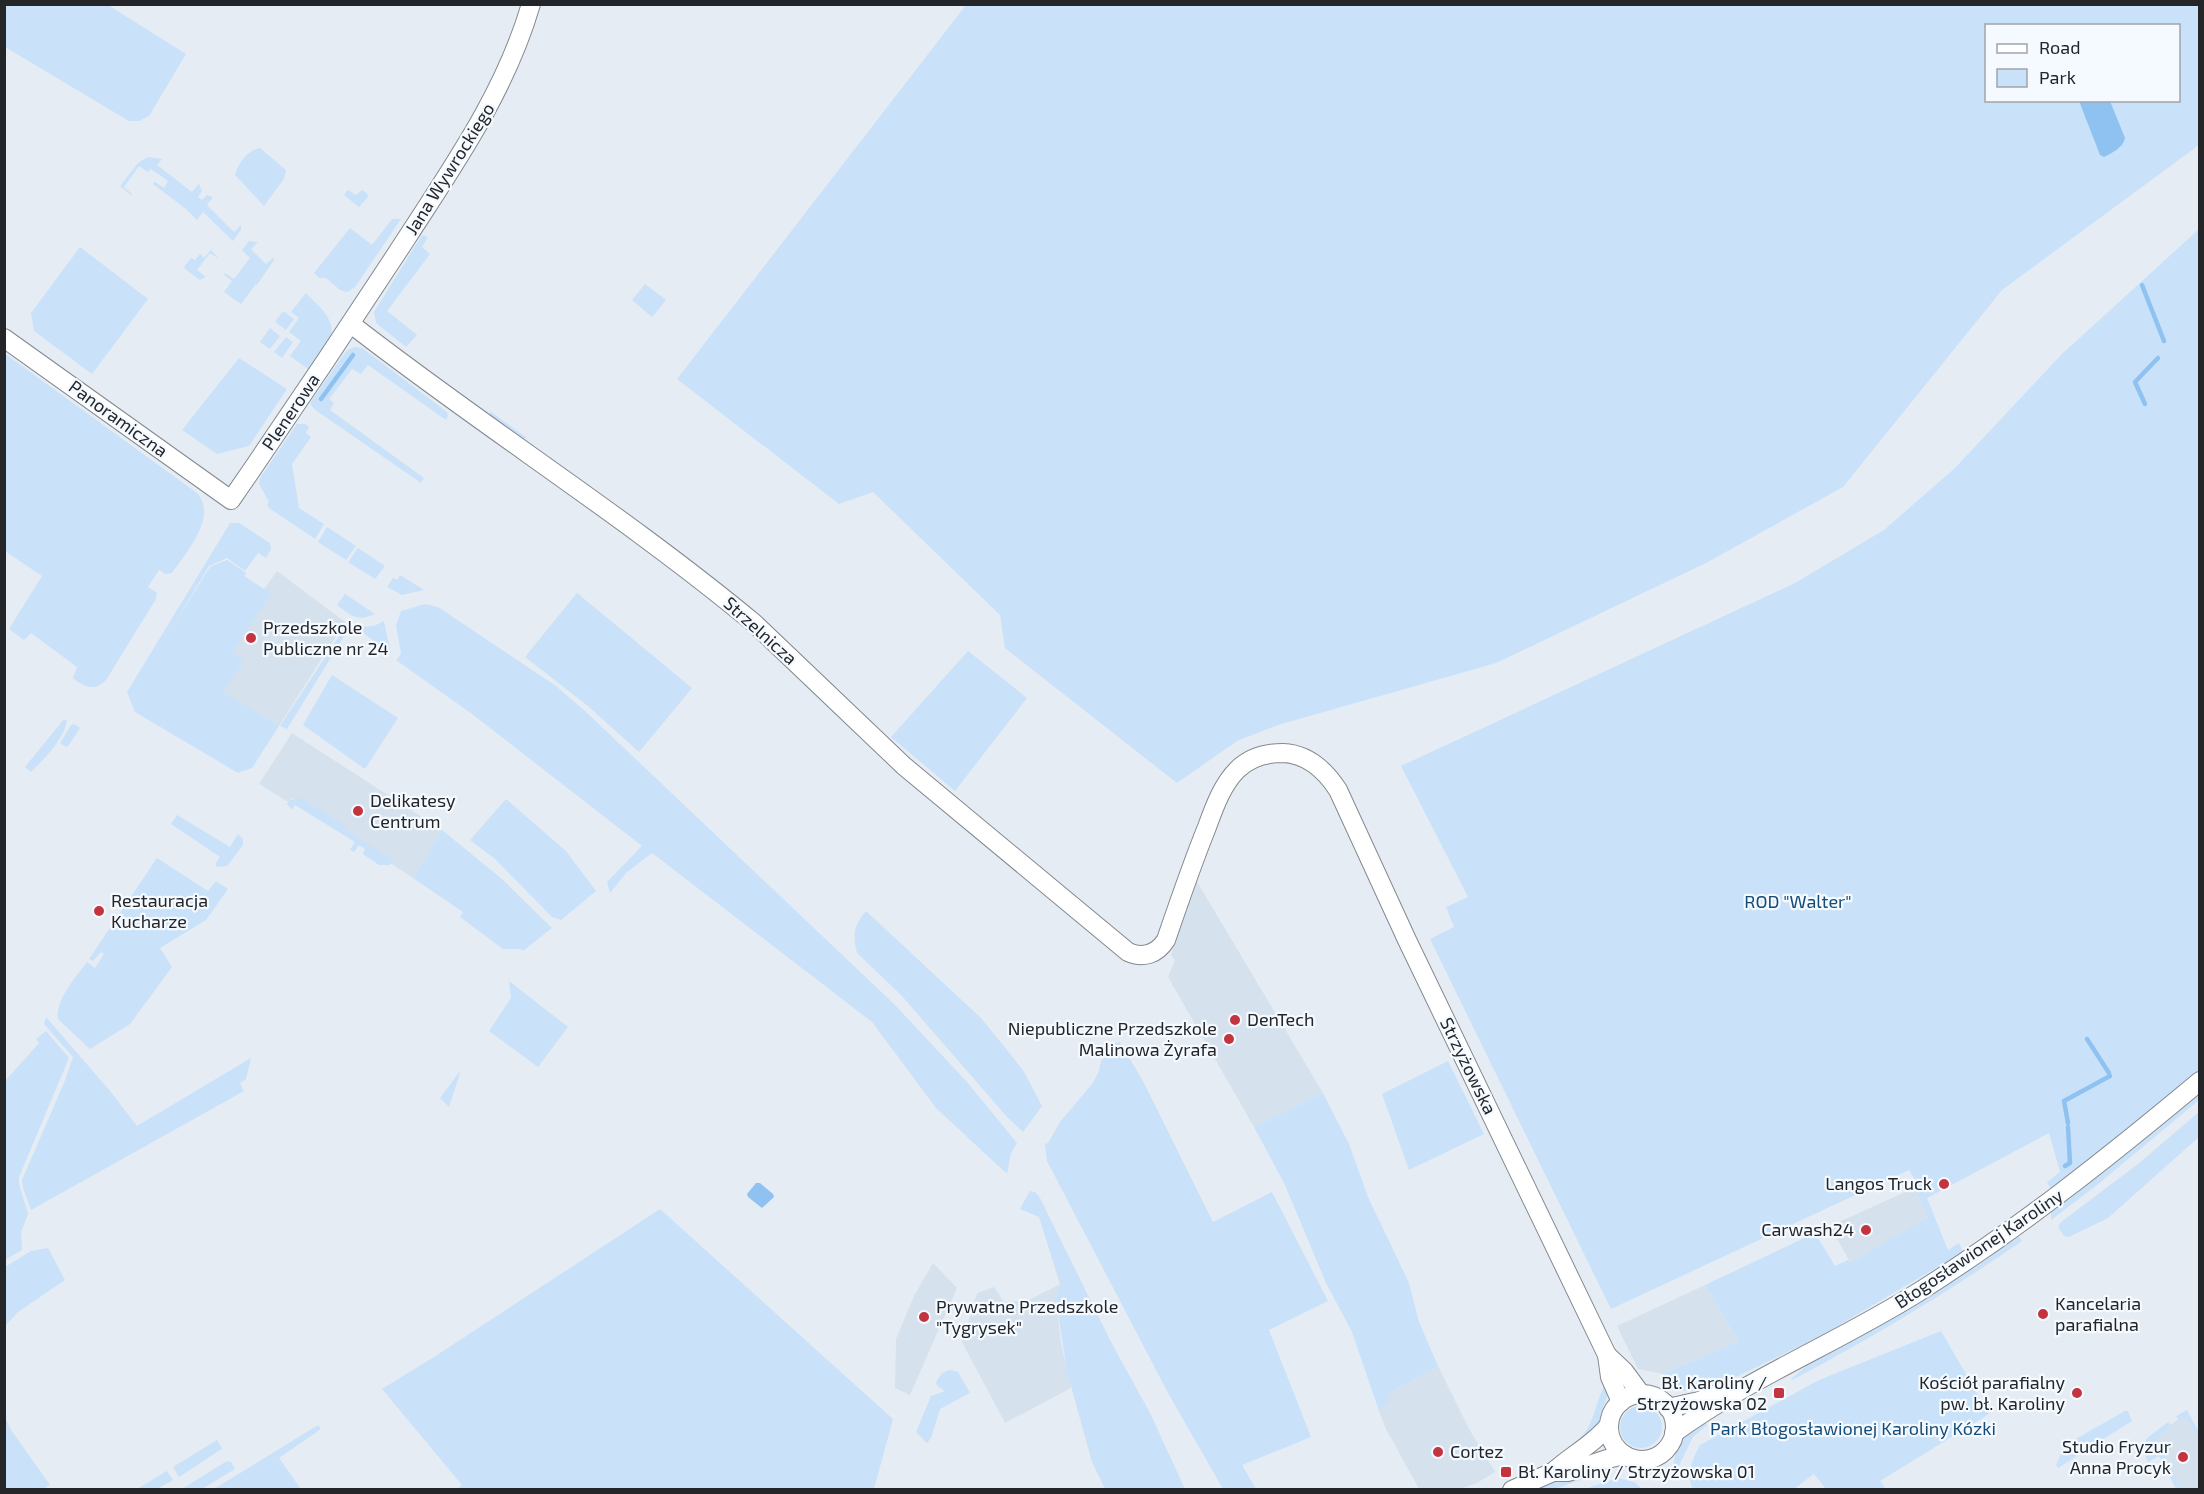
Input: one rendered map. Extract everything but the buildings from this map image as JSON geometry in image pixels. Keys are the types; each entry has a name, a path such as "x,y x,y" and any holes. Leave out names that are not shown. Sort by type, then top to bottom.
{"street":[{"name":"Jana Wywrockiego","path":"351,324 482,121 512,58 531,4"},
{"name":"Plenerowa","path":"231,501 351,324"},
{"name":"Strzelnicza","path":"351,324 474,416 621,519 725,599 754,623 904,766 1128,952 1140,956 1150,954 1162,947 1222,791 1235,772 1253,759 1265,755 1287,753 1307,759 1330,777"},
{"name":"Panoramiczna","path":"4,338 231,501"},
{"name":"Strzyżowska","path":"1330,777 1607,1355 1610,1377 1621,1402"},
{"name":"Błogosławionej Karoliny","path":"1674,1433 1740,1389 1849,1333 1987,1247 2102,1162 2199,1080"},
{"name":"Strzyżowska","path":"1607,1355 1624,1371 1641,1394"},
{"name":"Błogosławionej Karoliny","path":"1668,1408 1740,1389"},
{"path":"1512,1490 1553,1472 1564,1461 1598,1439 1609,1425 1614,1409 1634,1395 1656,1397 1668,1408 1674,1424 1674,1433 1666,1449 1656,1457 1641,1460 1625,1455 1607,1458 1568,1472 1553,1472"},
{"path":"1609,1425 1613,1443 1625,1455"}],"shaded area":[{"name":"Przedszkole Publiczne nr 24","path":"227,560 246,573 244,576 264,589 277,571 345,622 279,726 158,654 210,567"},
{"path":"292,733 442,830 413,878 291,798 288,802 259,784"},
{"path":"1196,880 1323,1093 1254,1127 1168,977 1175,960 1171,955"},
{"path":"1914,1188 1928,1217 1851,1264 1830,1226"},
{"name":"Prywatne Przedszkole \"Tygrysek\"","path":"933,1263 957,1288 910,1395 895,1388 896,1339 914,1296"},
{"path":"1060,1284 1056,1299 1061,1343 1071,1388 1005,1423 962,1342 977,1293 994,1287 1004,1302 1029,1300"},
{"path":"1705,1285 1739,1341 1663,1374 1638,1369 1617,1326"},
{"path":"1438,1366 1469,1429 1495,1472 1477,1483 1460,1489 1419,1489 1385,1427 1379,1411 1388,1405 1388,1394"},
{"path":"2186,1414 2199,1439 2199,1489 2180,1489 2153,1437"}],"green space":[{"path":"5,5 108,5 186,54 149,116 139,121 129,121 5,47"},
{"path":"966,5 2199,5 2199,145 2002,290 1843,487 1706,563 1496,663 1278,725 1237,741 1177,783 1005,648 1000,615 873,492 839,504 677,379"},
{"path":"260,148 286,170 284,179 264,206 235,175 244,158 251,151"},
{"path":"148,157 162,159 157,165 192,192 199,184 202,191 198,197 202,200 207,195 213,197 207,205 234,232 241,225 241,230 233,241 203,212 197,220 153,184 155,182 164,188 168,181 151,169 148,172 139,166 124,187 131,195 120,186 138,163"},
{"path":"348,190 356,195 362,190 367,193 368,197 359,207 344,195"},
{"path":"392,219 401,219 355,287 347,292 340,290 326,278 319,278 314,273 350,228 372,245"},
{"name":"ROD \"Walter\"","path":"2199,229 2199,1071 2052,1191 2047,1182 2060,1172 2049,1133 1927,1198 1948,1250 1959,1243 1963,1252 1817,1338 1701,1394 1696,1391 1680,1391 1662,1381 1663,1374 1739,1341 1705,1285 1815,1233 1835,1266 1848,1260 1851,1263 1928,1217 1914,1188 1919,1186 1909,1170 1611,1309 1430,939 1454,927 1446,907 1468,897 1401,766 1795,583 1884,530 1955,468 2061,355"},
{"path":"422,235 428,237 422,247 430,254 387,311 417,335 406,347 376,323 374,312"},
{"path":"249,241 258,242 251,249 266,264 274,257 274,260 241,304 224,292 232,281 224,275 225,273 234,279 250,258 242,250"},
{"path":"80,247 148,299 92,374 34,331 31,313"},
{"path":"211,250 219,259 210,253 197,270 206,277 200,280 185,269 184,267 191,258 195,260 200,254 204,258"},
{"path":"645,284 666,300 652,317 632,300"},
{"path":"306,293 327,316 332,328 332,334 308,369 290,356 301,341 289,332 299,318 291,312"},
{"path":"283,311 294,319 286,330 275,322"},
{"path":"270,328 280,336 270,349 260,342"},
{"path":"286,337 293,342 282,358 274,352"},
{"path":"355,347 362,348 447,412 446,420 368,365 361,374 352,369 329,399 334,403 330,410 424,478 421,483 314,409 310,403 344,354"},
{"path":"4,353 197,493 203,502 202,523 192,545 172,573 166,574 159,570 148,587 157,593 156,599 106,680 97,686 85,686 73,678 77,667 31,633 24,640 9,629 42,576 5,551"},
{"path":"239,358 287,389 249,446 217,454 182,430"},
{"path":"490,411 527,438 520,440 490,418"},
{"path":"297,424 305,424 309,427 306,433 311,437 292,464 299,508 324,524 315,539 269,508 267,505 269,502 259,484 260,478"},
{"path":"230,523 239,523 270,543 271,549 266,558 258,553 245,571 227,558 209,566 169,633 210,567 227,560 246,573 244,576 271,594 233,651 244,660 223,692 279,726 252,768 238,773 135,712 127,692"},
{"path":"327,527 356,546 346,560 318,542"},
{"path":"358,548 385,566 375,579 348,562"},
{"path":"400,575 424,590 402,595 387,587 393,578 397,580"},
{"path":"577,593 692,688 639,752 588,706 525,657"},
{"path":"345,594 375,614 359,618 347,612 337,605"},
{"path":"425,604 438,607 556,686 894,1004 967,1082 1017,1143 1011,1153 1007,1174 936,1108 872,1022 652,853 626,873 610,893 607,882 642,846 472,714 396,660 401,654 396,625 401,611"},
{"path":"384,621 391,654 358,629 374,626"},
{"path":"347,624 346,633 287,729 280,726"},
{"path":"968,651 1027,698 955,791 891,737"},
{"path":"332,675 398,718 365,769 303,725"},
{"path":"64,719 67,721 58,742 31,772 25,767"},
{"path":"74,724 80,728 66,747 60,743 71,725"},
{"path":"300,797 393,860 390,865 379,865 363,854 365,849 359,845 354,852 350,850 355,842 295,805 292,810 287,804 290,799 297,801"},
{"path":"506,799 566,851 596,891 561,920 552,917 495,859 470,840"},
{"path":"177,815 230,847 238,834 243,839 243,845 227,866 217,867 215,864 220,857 171,824"},
{"path":"442,830 502,879 552,928 523,951 503,949 460,917 463,912 413,878"},
{"path":"157,858 208,891 216,881 228,889 206,920 160,948 172,967 130,1024 90,1049 58,1019 60,1004 67,989 87,962 95,968 104,954 101,952 93,961 89,959"},
{"path":"866,911 981,1018 1023,1070 1042,1106 1023,1132 1007,1117 901,995 857,953 855,930"},
{"path":"509,981 568,1027 538,1067 489,1031 511,998"},
{"path":"46,1017 137,1126 251,1058 246,1079 240,1083 244,1091 31,1210 22,1180 73,1057 44,1024"},
{"path":"46,1031 69,1058 19,1177 28,1214 21,1232 22,1250 5,1260 5,1081 39,1043 36,1039"},
{"path":"1120,1042 1144,1083 1213,1222 1272,1192 1328,1301 1269,1330 1311,1437 1242,1465 1256,1489 1223,1489 1168,1393 1047,1161 1045,1144 1092,1084 1101,1061 1115,1043"},
{"path":"1448,1061 1484,1134 1409,1170 1382,1094"},
{"path":"460,1071 459,1076 449,1107 440,1098"},
{"path":"2199,1091 2199,1100 2051,1220 2051,1212 2054,1208"},
{"path":"1323,1093 1349,1144 1368,1197 1409,1283 1419,1322 1438,1366 1388,1394 1388,1405 1379,1411 1352,1332 1326,1283 1285,1185 1254,1127"},
{"path":"2199,1112 2199,1137 2108,1218 2069,1237 2064,1236 2058,1227 2061,1222 2138,1164"},
{"path":"1030,1191 1035,1192 1040,1198 1111,1342 1150,1413 1185,1489 1105,1489 1092,1462 1067,1372 1056,1299 1060,1284 1039,1217 1020,1209"},
{"path":"660,1209 893,1419 874,1489 457,1489 462,1485 382,1389"},
{"path":"2018,1235 2022,1241 1938,1296 1851,1348 1791,1379 1811,1362"},
{"path":"48,1248 65,1280 18,1312 5,1326 5,1267 31,1251"},
{"name":"Park Błogosławionej Karoliny Kózki","path":"1941,1331 1989,1414 1880,1481 1885,1488 1826,1489 1814,1474 1794,1489 1693,1489 1690,1472 1700,1445 1819,1380"},
{"path":"950,1370 958,1372 970,1393 940,1409 931,1438 927,1443 916,1432 931,1396 945,1391 937,1386 936,1382 942,1373"},
{"path":"1605,1384 1609,1390 1597,1428 1584,1443 1581,1437 1589,1426"},
{"path":"1641,1406 1649,1407 1656,1412 1661,1419 1661,1435 1656,1442 1649,1447 1641,1448 1633,1447 1626,1442 1621,1435 1620,1427 1621,1419 1626,1412 1633,1407"},
{"path":"2187,1410 2199,1432 2199,1440 2186,1417 2179,1420 2176,1416"},
{"path":"2128,1411 2132,1421 2058,1468 2056,1465 2065,1445"},
{"path":"5,1417 11,1430 50,1485 43,1489 7,1489 4,1485"},
{"path":"1704,1419 1707,1425 1693,1437 1678,1468 1674,1471 1678,1448 1687,1435"},
{"path":"2168,1422 2171,1426 2156,1439 2181,1489 2176,1489 2159,1456 2148,1462 2142,1449 2147,1438"},
{"path":"318,1425 321,1429 279,1458 301,1489 214,1489"},
{"path":"217,1440 222,1448 220,1450 179,1477 173,1467"},
{"path":"227,1461 231,1462 235,1469 202,1489 182,1489"},
{"path":"1585,1470 1588,1477 1555,1489 1541,1490 1541,1487"},
{"path":"167,1471 173,1480 157,1489 137,1489"},
{"path":"1618,1478 1634,1482 1642,1489 1585,1489"}],"water":[{"path":"2079,102 2110,102 2125,138 2117,150 2104,157 2100,155"},
{"path":"756,1183 760,1183 774,1197 762,1208 747,1194"}],"waterway":[{"path":"2142,285 2164,341"},
{"path":"321,399 353,355"},
{"path":"2145,404 2135,382 2158,358"},
{"path":"2087,1039 2109,1073"},
{"path":"2068,1123 2064,1101 2110,1076"},
{"path":"2065,1166 2070,1163 2068,1127"}],"place":[{"name":"Przedszkole Publiczne nr 24","path":"251,638"},
{"name":"Delikatesy Centrum","path":"358,811"},
{"name":"Restauracja Kucharze","path":"99,911"},
{"name":"DenTech","path":"1235,1020"},
{"name":"Niepubliczne Przedszkole Malinowa Żyrafa","path":"1229,1039"},
{"name":"Langos Truck","path":"1944,1184"},
{"name":"Carwash24","path":"1866,1230"},
{"name":"Kancelaria parafialna","path":"2043,1314"},
{"name":"Prywatne Przedszkole \"Tygrysek\"","path":"924,1317"},
{"name":"Bł. Karoliny / Strzyżowska 02","path":"1779,1393"},
{"name":"Kościół parafialny pw. bł. Karoliny","path":"2077,1393"},
{"name":"Cortez","path":"1438,1452"},
{"name":"Studio Fryzur Anna Procyk","path":"2183,1457"},
{"name":"Bł. Karoliny / Strzyżowska 01","path":"1506,1472"}]}
